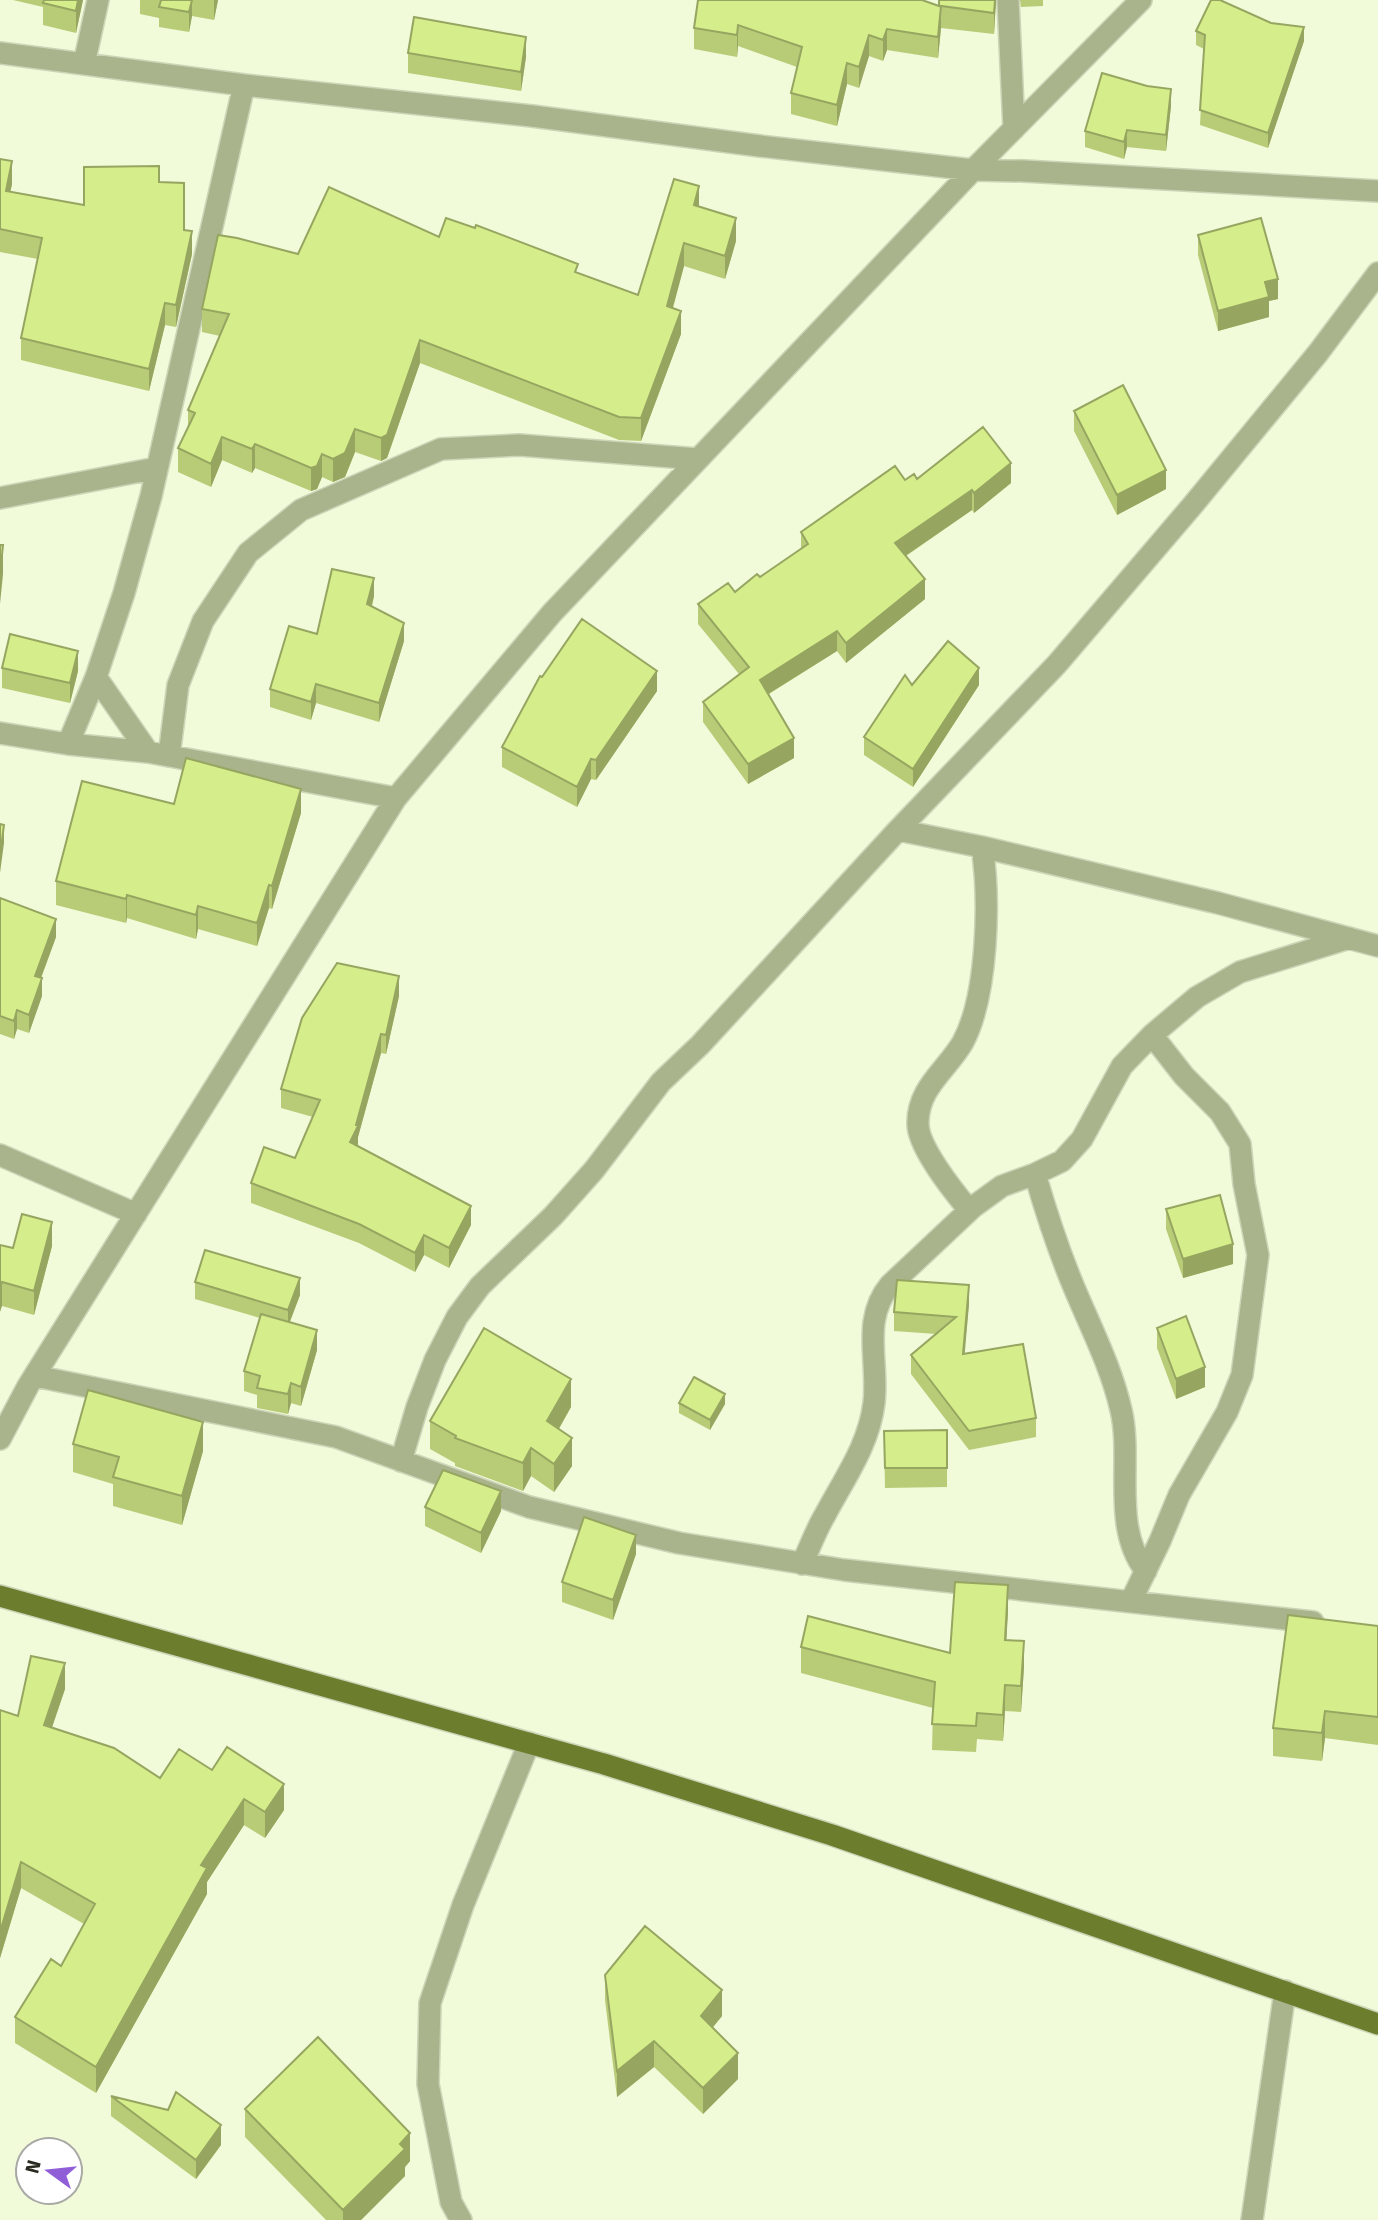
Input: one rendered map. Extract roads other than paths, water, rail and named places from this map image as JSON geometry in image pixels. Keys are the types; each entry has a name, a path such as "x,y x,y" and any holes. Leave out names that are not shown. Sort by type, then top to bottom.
{"main road":[{"path":"0,1596 604,1764 832,1835 1378,2024"}],"street":[{"path":"84,64 98,0"},
{"path":"1007,0 1014,129"},
{"path":"0,1439 35,1376 396,798 552,613 973,170 1142,0"},
{"path":"0,53 244,85 532,116 973,170 1378,191"},
{"path":"68,744 96,677 124,593 158,468 244,85"},
{"path":"401,1461 435,1360 457,1317 480,1286 552,1216 594,1170 661,1082 772,969 898,830 1073,645 1309,363 1378,272"},
{"path":"169,756 178,685 203,621 248,553 301,510 441,449 519,445 698,459"},
{"path":"0,498 158,468"},
{"path":"96,677 148,752"},
{"path":"0,733 68,744 148,752 396,798"},
{"path":"898,830 982,847 1218,903 1349,938 1376,942"},
{"path":"969,1210 945,1178 924,1144 917,1126 920,1102 925,1091 962,1042 977,1003 984,942 985,869 982,847"},
{"path":"802,1563 823,1517 854,1465 868,1430 874,1403 873,1320 880,1296 969,1210 1002,1186 1062,1161 1082,1139 1122,1066 1152,1035 1197,997 1240,972 1349,938"},
{"path":"1131,1601 1179,1495 1227,1412 1242,1376 1258,1255 1244,1184 1240,1144 1220,1112 1184,1076 1152,1035"},
{"path":"0,1155 136,1214"},
{"path":"1035,1174 1056,1242 1092,1326 1122,1411 1127,1515 1138,1561 1146,1571"},
{"path":"35,1376 336,1437 529,1507 679,1543 802,1563 1334,1624"},
{"path":"453,2214 428,2084 430,2003 463,1905 529,1743"},
{"path":"1252,2220 1284,1991"}]}
